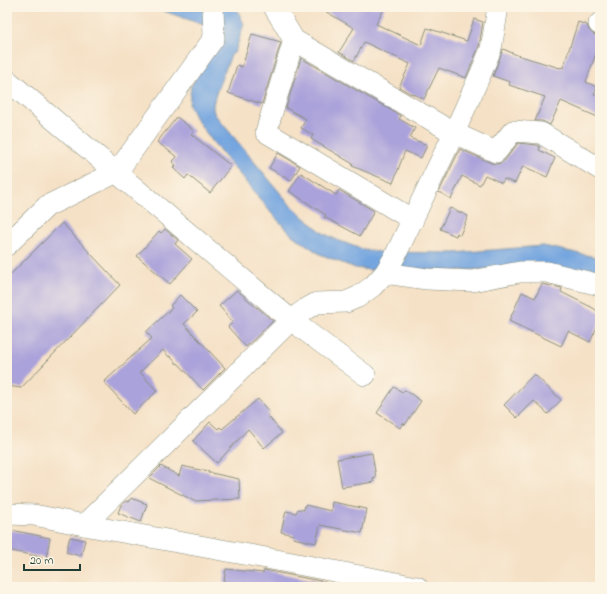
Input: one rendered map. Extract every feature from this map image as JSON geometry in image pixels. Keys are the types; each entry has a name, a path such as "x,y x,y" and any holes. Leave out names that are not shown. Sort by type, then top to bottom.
{"street":[{"path":"7,245 47,206 117,172 214,38 213,7"},
{"path":"274,7 294,40 454,133 496,152 514,131 541,133 600,170"},
{"path":"84,525 291,320 317,303 346,302 358,296 373,286 385,273 396,256 481,73 491,49 498,7"},
{"path":"294,40 266,132 413,220"},
{"path":"7,80 291,320 364,375"},
{"path":"385,273 427,279 472,281 520,272 547,272 600,285"},
{"path":"7,514 34,515 266,558 388,584 417,587"}],"water":[{"path":"152,7 198,7 204,9 236,7 244,24 235,52 231,55 217,90 213,104 214,112 291,206 323,233 364,250 379,252 454,253 543,246 600,258 600,275 501,268 455,271 376,268 371,270 355,268 320,254 292,235 273,215 213,142 196,119 189,105 191,86 225,30 223,24 210,27"}],"building":[{"path":"318,7 385,7 376,24 421,45 427,28 467,41 474,19 483,22 479,46 466,78 439,68 424,99 399,87 410,64 364,42 354,61 339,52 354,28"},
{"path":"578,22 587,25 593,34 600,36 600,42 586,82 597,87 594,94 600,97 600,118 561,101 550,125 542,121 535,121 545,97 509,85 510,82 493,76 503,49 517,55 563,68"},
{"path":"252,34 281,42 262,104 228,93 237,65 242,67"},
{"path":"301,58 401,116 399,119 415,128 410,138 427,145 421,158 405,151 393,183 352,166 353,164 311,139 313,135 301,128 306,119 286,108"},
{"path":"177,117 194,131 191,134 231,166 210,193 188,175 185,179 173,168 176,165 172,162 177,157 157,142"},
{"path":"518,143 537,145 540,147 539,150 555,158 547,177 523,166 515,183 504,179 502,183 485,175 480,185 462,176 451,199 439,192 460,149 496,164 505,160"},
{"path":"278,153 300,166 291,181 269,168"},
{"path":"301,173 336,195 339,190 374,211 360,236 324,217 326,215 289,191"},
{"path":"450,208 468,216 460,235 457,233 456,236 440,229"},
{"path":"62,223 120,285 21,388 7,386 7,278"},
{"path":"165,229 178,240 175,244 192,259 170,284 137,256 159,231 161,233"},
{"path":"542,284 562,288 561,292 600,313 600,321 590,342 568,331 561,346 509,321 522,292 535,298"},
{"path":"237,290 273,321 246,347 228,327 233,322 219,306"},
{"path":"180,295 197,312 184,324 225,368 203,390 178,363 177,364 163,350 140,372 157,391 133,414 104,382 152,338 146,332 172,308 170,306"},
{"path":"534,374 561,400 548,414 534,401 517,418 504,405"},
{"path":"394,387 402,392 405,390 421,401 405,425 403,423 400,428 377,413"},
{"path":"258,399 269,412 268,416 282,433 264,448 248,429 217,463 193,441 210,422 218,429 220,427 222,429"},
{"path":"372,453 376,478 373,479 374,482 342,487 337,459"},
{"path":"161,466 179,476 182,466 239,479 240,499 194,501 149,478"},
{"path":"131,498 147,504 141,522 118,513 121,505 126,501 129,502"},
{"path":"332,502 367,509 362,533 320,525 316,543 293,538 294,535 281,532 286,511 296,513 298,509 304,510 305,505 331,511"},
{"path":"11,530 50,538 46,558 7,550"},
{"path":"70,537 85,540 81,556 66,552"},
{"path":"226,569 263,573 264,570 325,582 324,587 223,587"}]}
